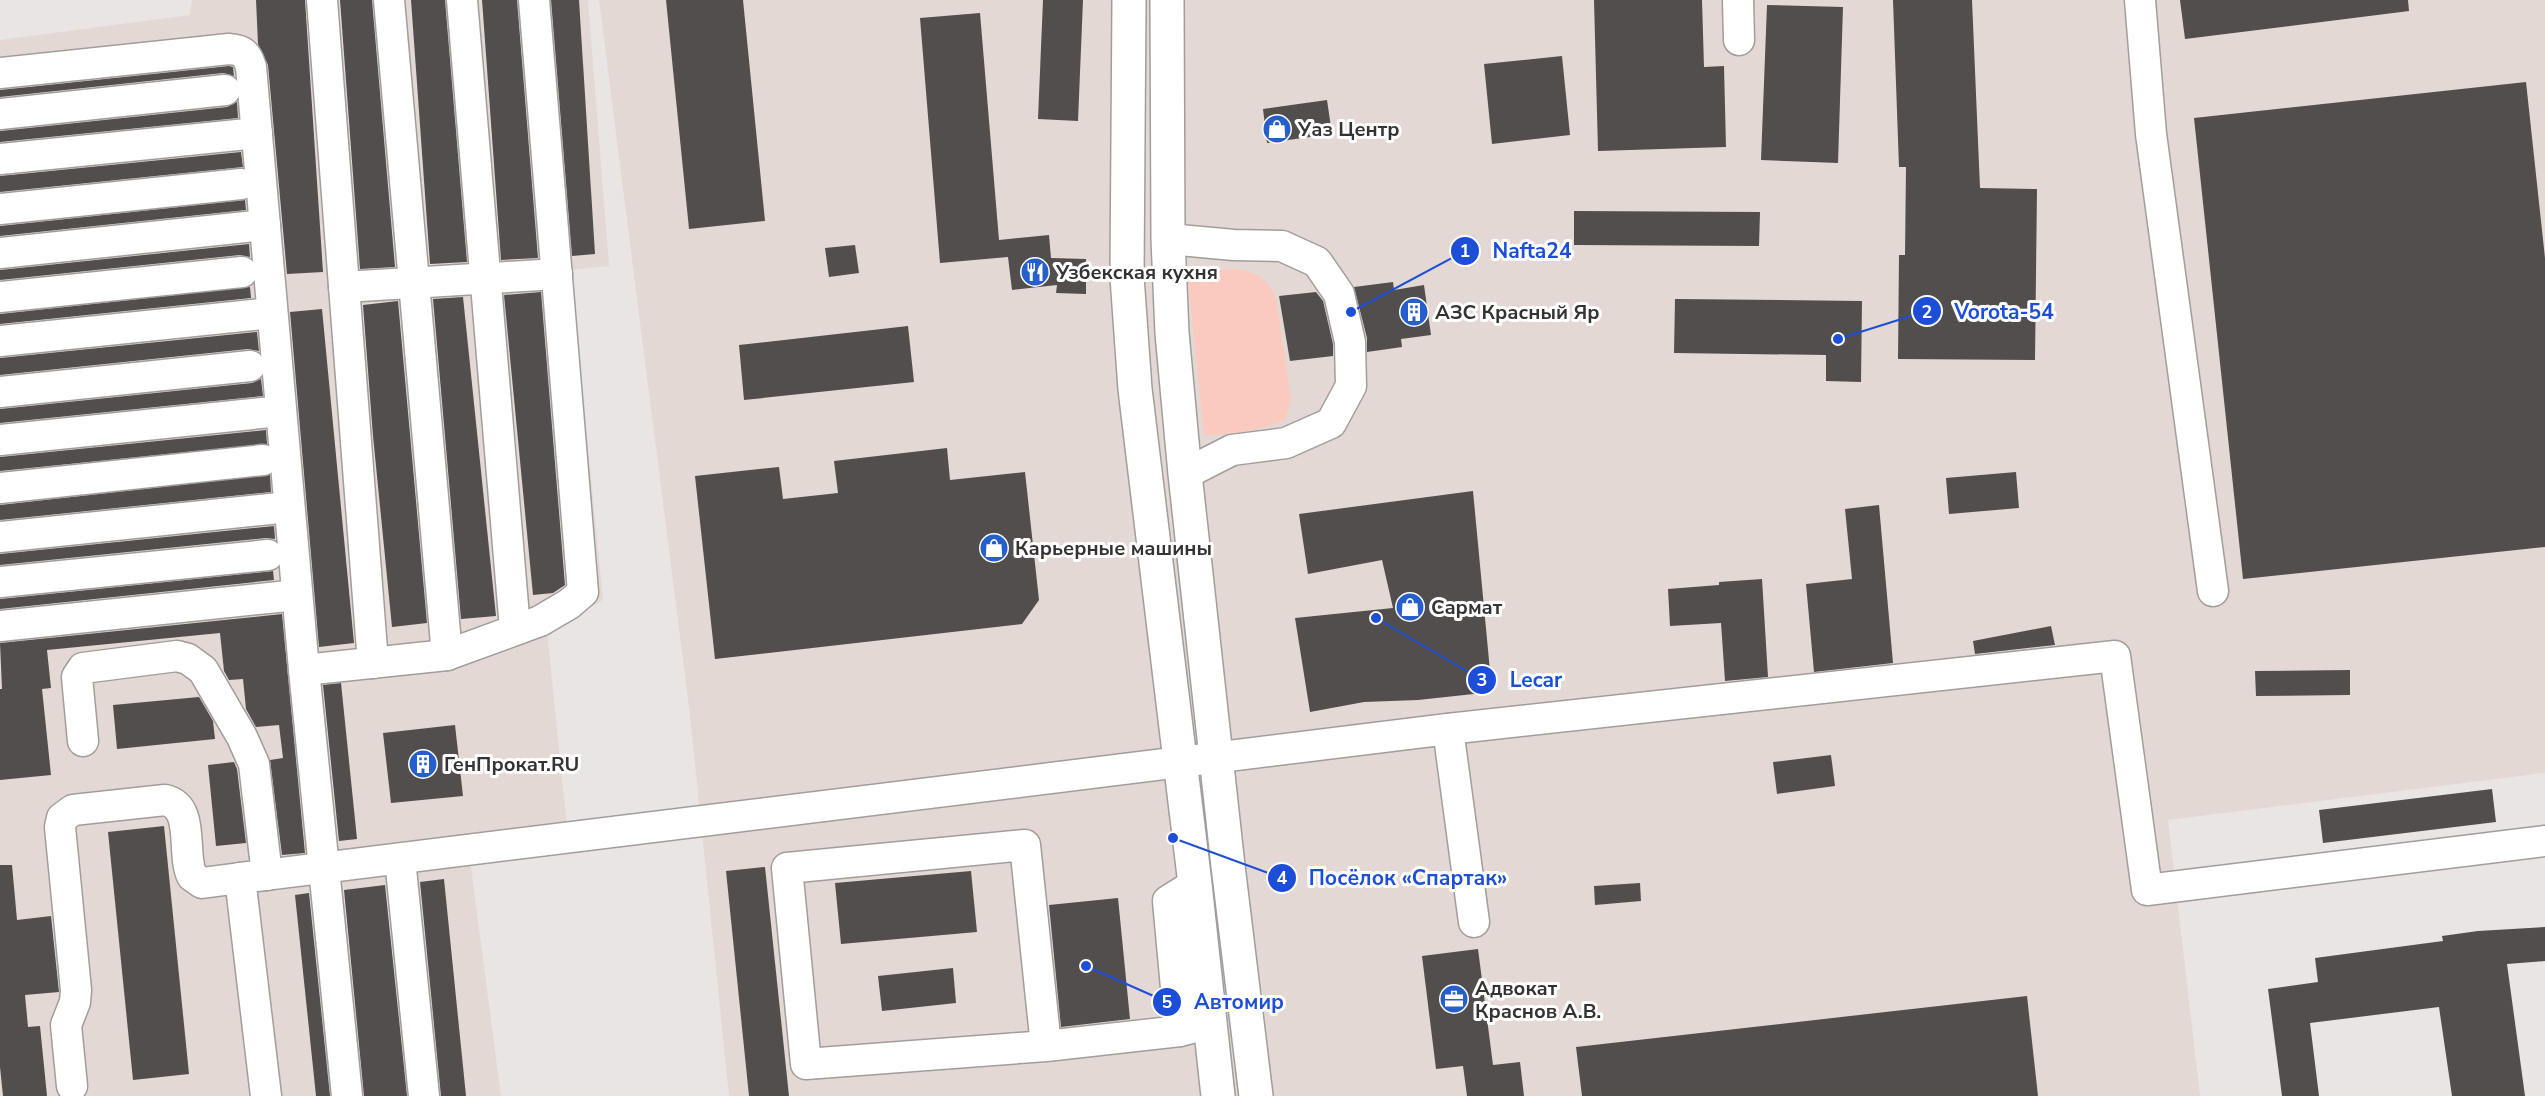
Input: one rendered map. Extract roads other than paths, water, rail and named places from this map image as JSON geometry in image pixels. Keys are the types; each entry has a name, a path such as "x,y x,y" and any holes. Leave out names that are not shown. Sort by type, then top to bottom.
{"highway":[{"path":"1129,0 1127,277 1135,389 1195,884 1195,1027 1218,1096"},
{"path":"1167,0 1168,239 1177,383 1185,474 1256,1096"},
{"path":"1135,389 1177,383"}],"street":[{"path":"322,0 373,663"},
{"path":"389,0 447,655"},
{"path":"462,0 514,617"},
{"path":"304,670 447,655 540,621 583,592 534,0"},
{"path":"1738,0 1739,40"},
{"path":"2140,0 2151,134 2213,591"},
{"path":"0,73 240,50 247,55 251,67 297,595 347,1096"},
{"path":"0,114 225,90"},
{"path":"0,159 256,133"},
{"path":"0,209 241,184"},
{"path":"0,253 265,225"},
{"path":"1168,239 1234,245 1282,246 1317,262 1339,294 1350,342 1351,386 1331,423 1286,443 1232,450 1185,474"},
{"path":"0,297 242,272"},
{"path":"344,287 556,274"},
{"path":"0,341 272,313"},
{"path":"0,392 250,366"},
{"path":"0,440 281,411"},
{"path":"0,488 263,460"},
{"path":"0,537 289,507"},
{"path":"0,582 268,555"},
{"path":"0,626 297,595"},
{"path":"83,741 77,677 83,668 177,656 196,663 203,670 242,737 254,764 253,876 266,1096"},
{"path":"72,1086 66,1025 75,1002 76,990 60,826 62,818 73,810 165,800 172,802 183,814 192,876 202,883 1448,729 2115,656 2147,890 2545,841"},
{"path":"1448,729 1474,922"},
{"path":"1047,1046 1025,845 787,868 806,1064 1047,1046 1195,1027"},
{"path":"400,859 424,1096"}],"place":[{"name":"Уаз Центр","path":"1277,129"},
{"name":"Узбекская кухня","path":"1035,272"},
{"name":"Nafta24","path":"1351,312"},
{"name":"АЗС Красный Яр","path":"1414,312"},
{"name":"Vorota-54","path":"1838,339"},
{"name":"Карьерные машины","path":"994,548"},
{"name":"Сармат","path":"1410,607"},
{"name":"Lecar","path":"1376,618"},
{"name":"ГенПрокат.RU","path":"423,764"},
{"name":"Посёлок «Спартак»","path":"1173,838"},
{"name":"Автомир","path":"1086,966"},
{"name":"Адвокат Краснов А.В.","path":"1454,999"}]}
